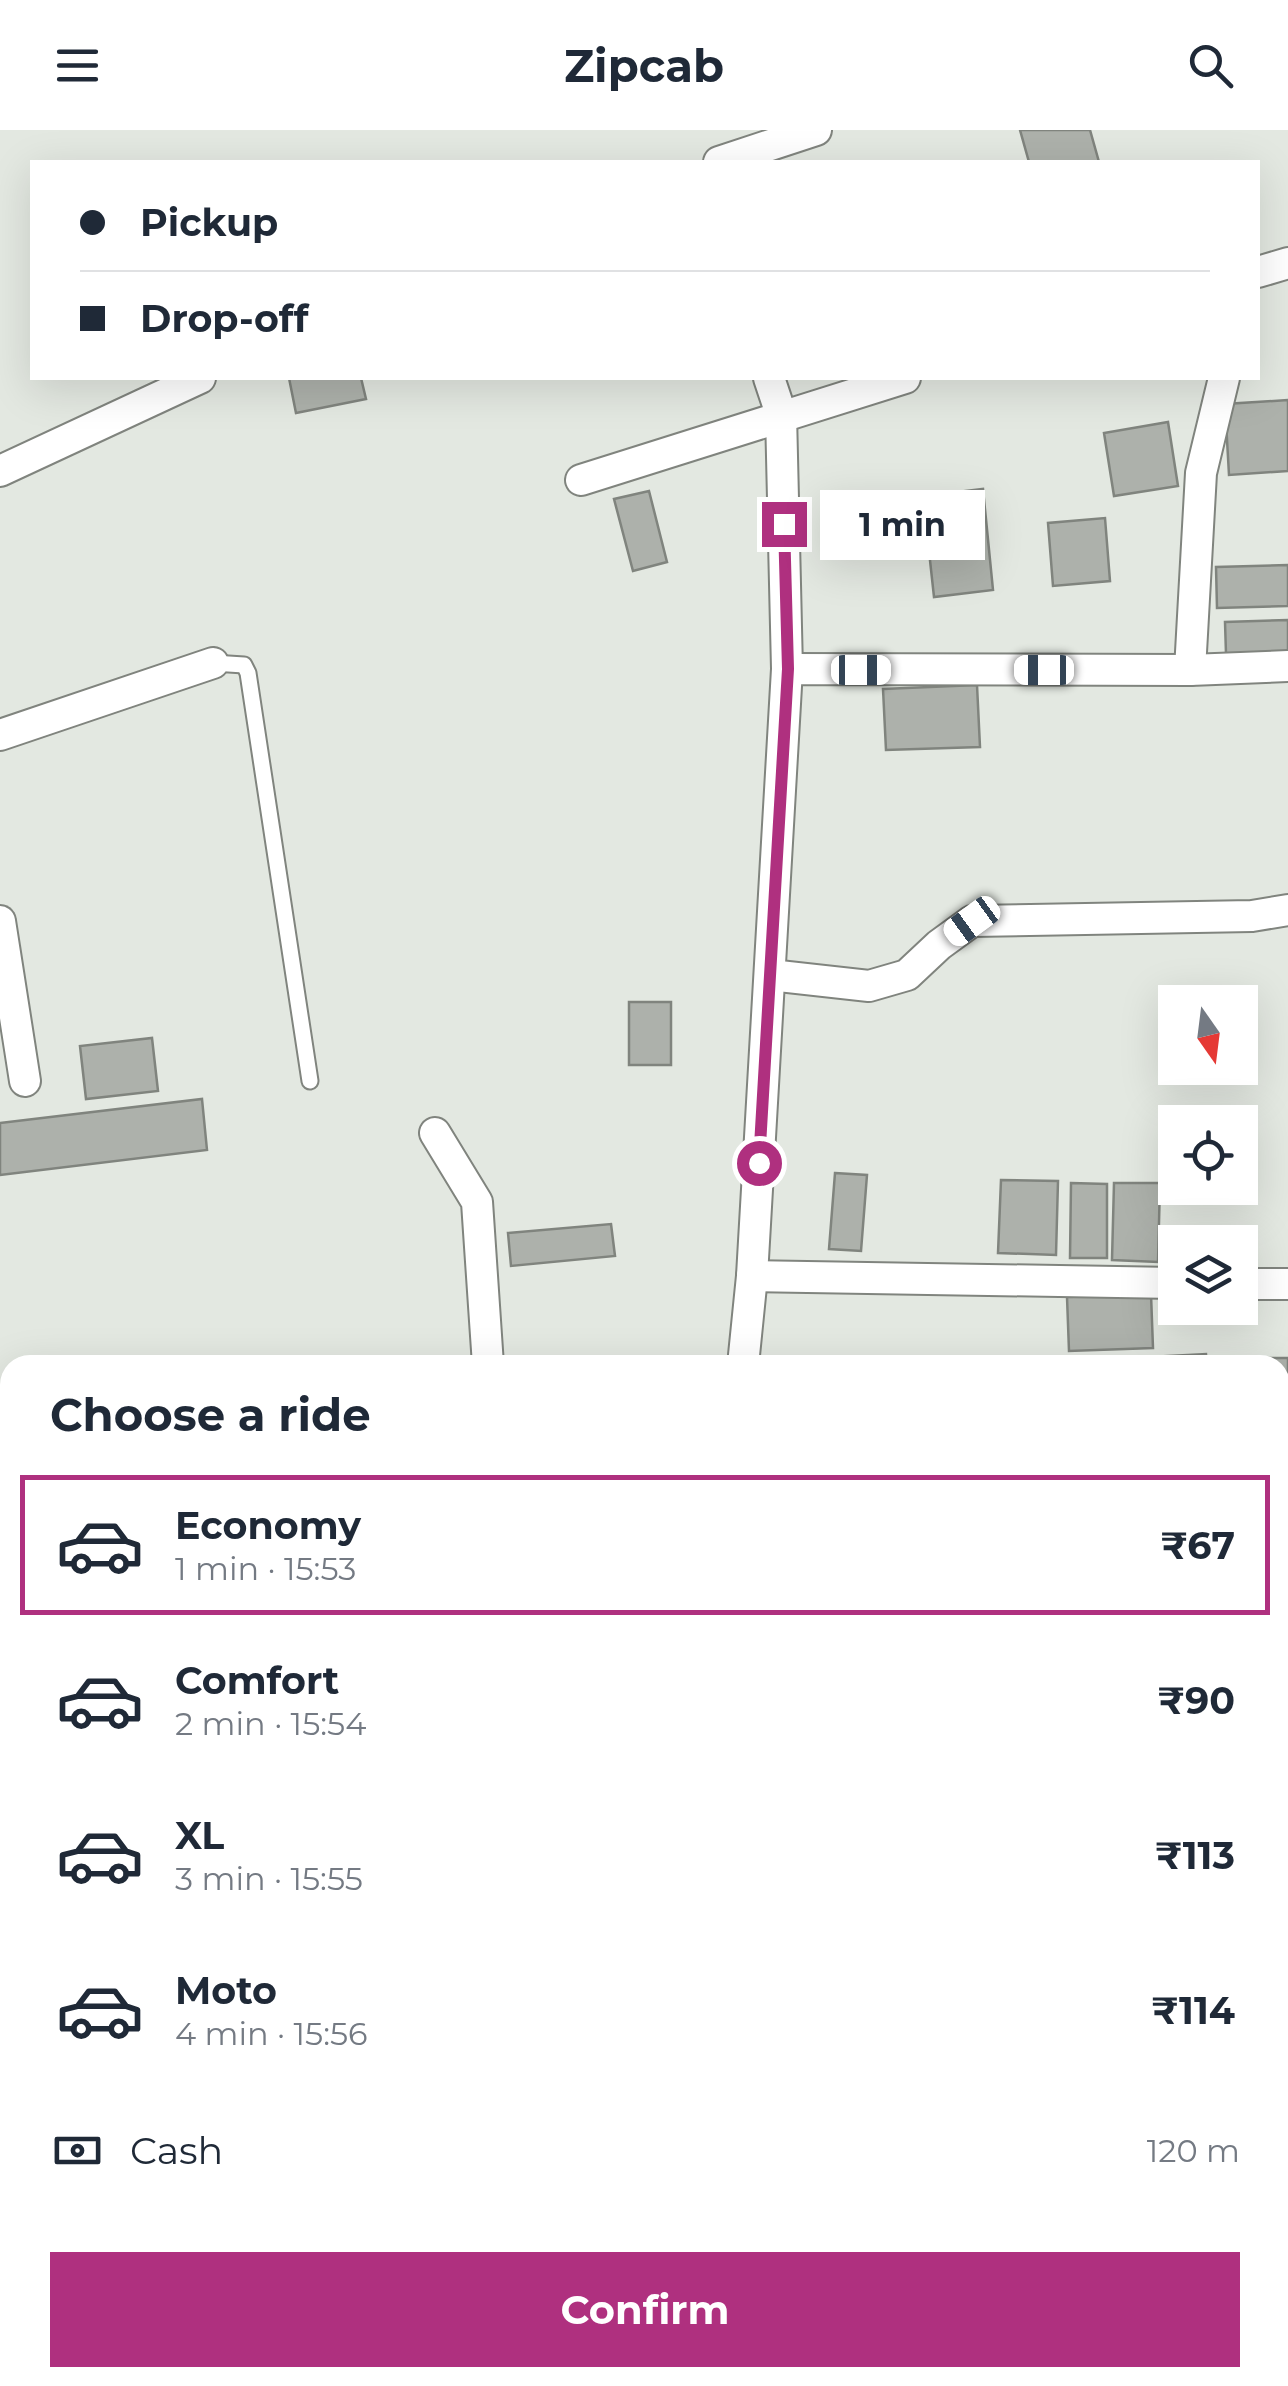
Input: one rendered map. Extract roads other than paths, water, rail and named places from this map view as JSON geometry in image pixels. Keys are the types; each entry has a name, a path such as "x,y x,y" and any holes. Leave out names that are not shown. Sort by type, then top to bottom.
{"street":[{"path":"725,160 816,130"},
{"path":"1260,271 1288,263"},
{"path":"0,471 196,380"},
{"path":"744,1355 788,669 781,414 770,380"},
{"path":"581,480 897,380"},
{"path":"1190,670 1202,473 1224,380"},
{"path":"0,735 213,663"},
{"path":"788,669 1190,670 1288,666"},
{"path":"770,976 869,986 907,975 938,945 972,921 1252,916 1288,910"},
{"path":"0,921 25,1081"},
{"path":"436,1132 477,1202 487,1355"},
{"path":"752,1276 1158,1282"},
{"path":"1258,1284 1288,1284"}],"lane":[{"path":"213,663 244,665 248,673 310,1082"}]}
